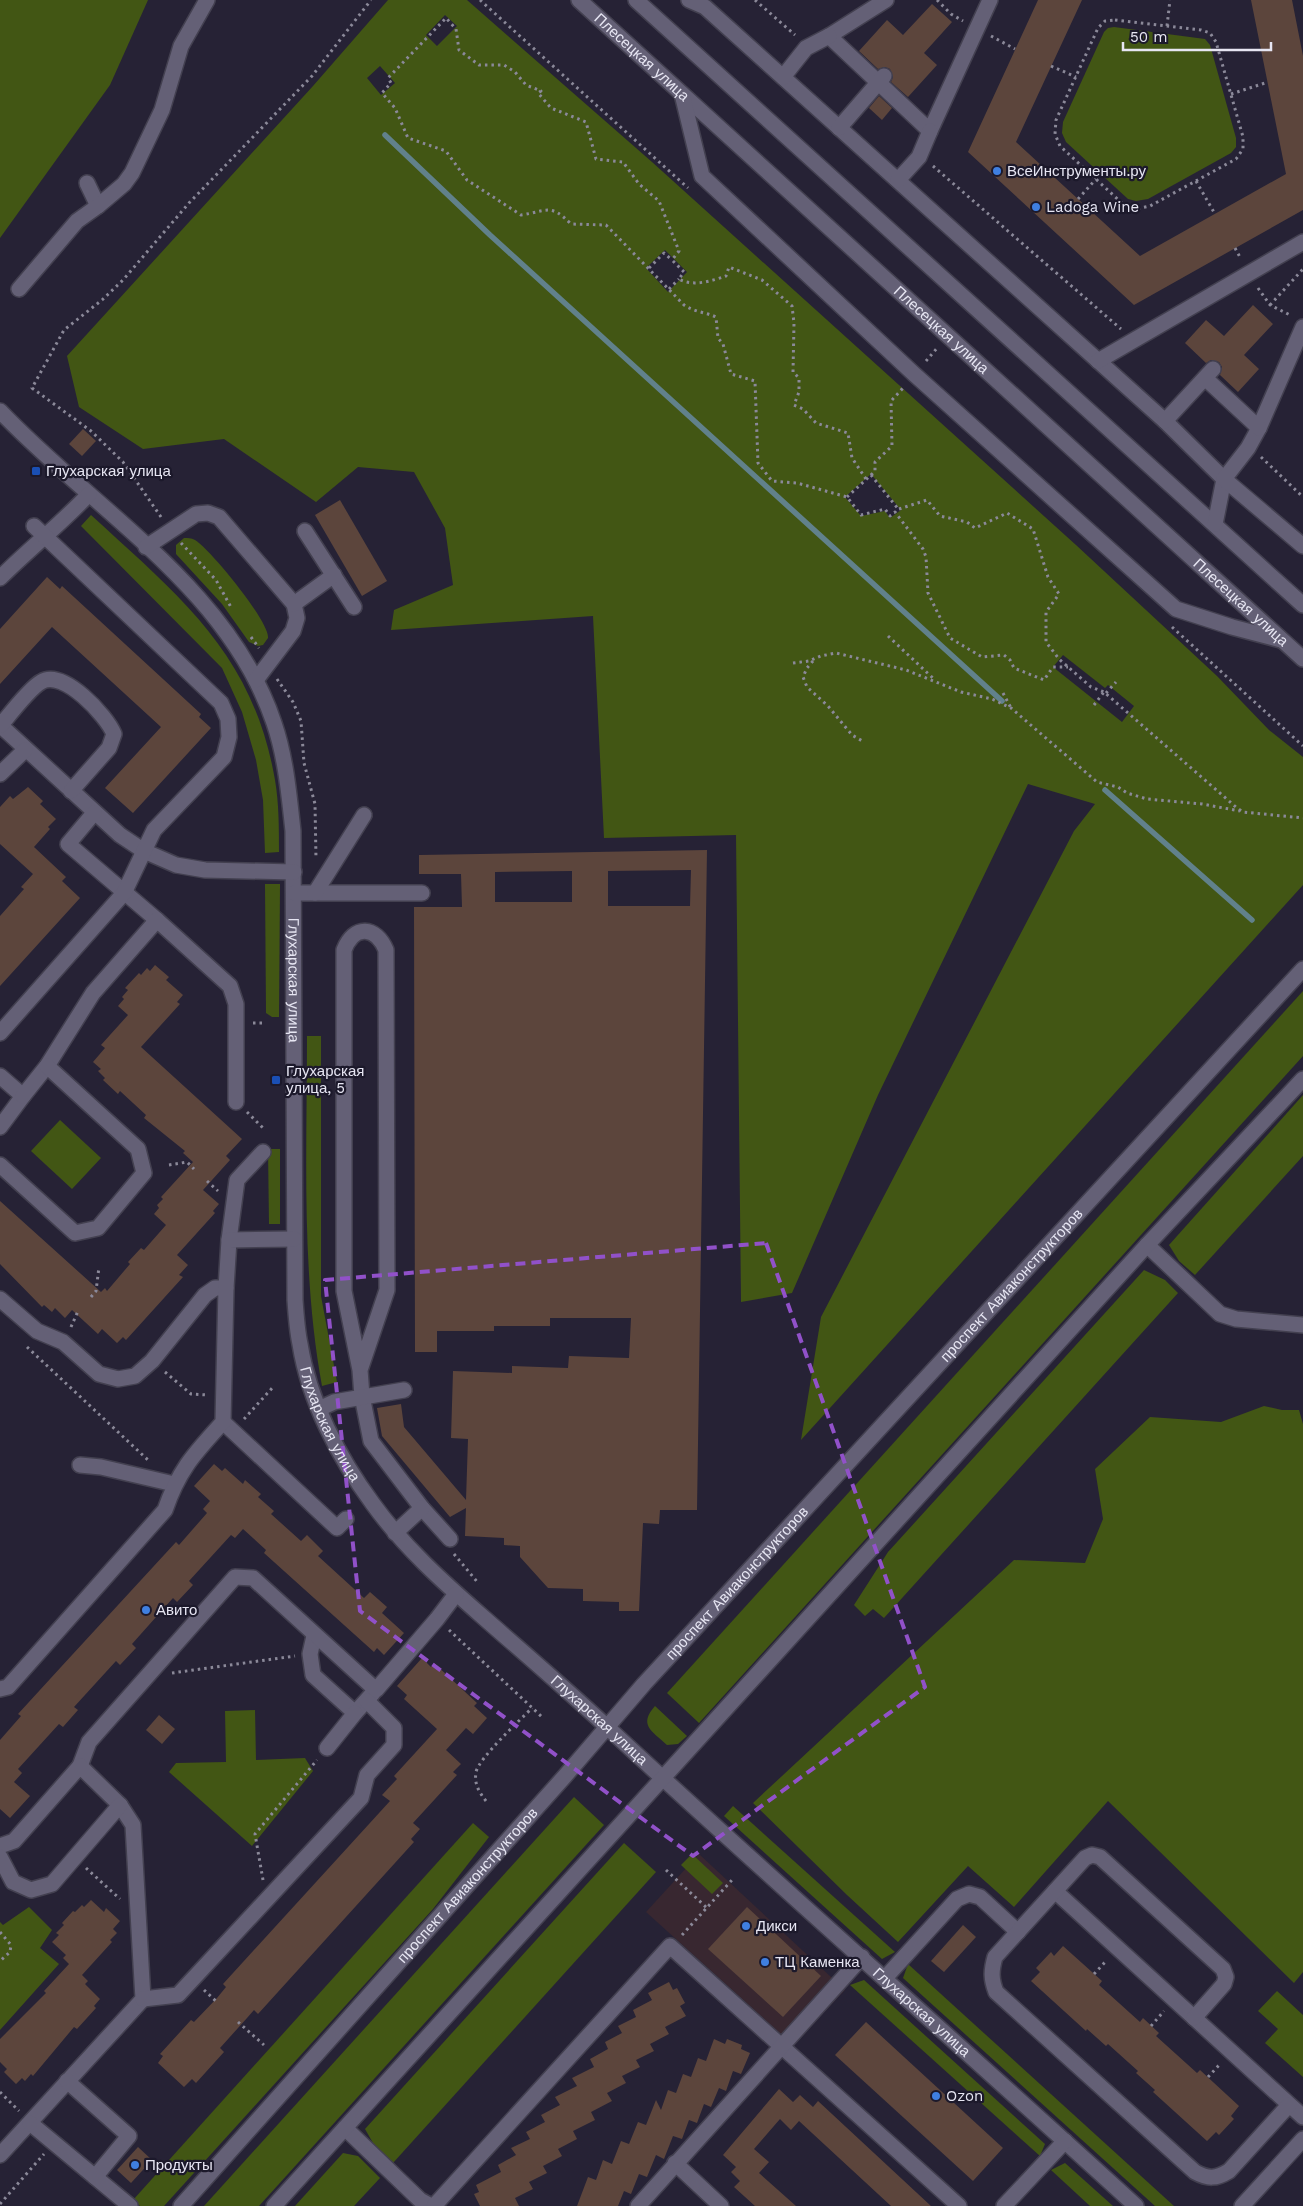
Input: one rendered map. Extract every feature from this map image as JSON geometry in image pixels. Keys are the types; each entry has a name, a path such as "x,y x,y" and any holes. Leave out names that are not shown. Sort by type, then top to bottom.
{"street":[{"path":"19,289 77,221 124,184 139,159 162,110 181,46 207,0"},
{"name":"Плесецкая улица","path":"580,0 1303,659"},
{"path":"636,0 1303,605"},
{"path":"689,0 705,7 1166,421 1224,479 1303,546"},
{"path":"783,77 806,48 829,36 886,0"},
{"path":"898,180 919,158 990,0"},
{"path":"829,36 881,80 930,131"},
{"path":"839,128 881,80"},
{"path":"682,94 702,176 914,374 1176,609 1232,627 1282,640"},
{"path":"86,183 98,206"},
{"path":"1098,361 1135,338 1250,275 1303,242"},
{"path":"1215,524 1224,479 1248,448 1259,428 1300,323"},
{"path":"1166,421 1209,373 1259,428"},
{"name":"Глухарская улица","path":"0,411 146,547 208,609 256,680 274,724 287,778 293,831 294,1239 295,1300 300,1345 318,1409 371,1503 395,1533 456,1594 862,1957 1136,2206"},
{"path":"0,578 40,531 67,518 89,494"},
{"path":"146,547 196,514 208,513 219,517 294,604 297,618 293,631 256,680"},
{"path":"0,1033 124,894 154,830 224,757 229,737 228,719 221,703 40,531"},
{"path":"304,531 354,607"},
{"path":"294,604 334,575"},
{"path":"71,791 109,748 114,734 110,723 70,685 57,679 41,681 0,725 25,750 120,835 144,850 176,865 205,870 294,872"},
{"path":"0,774 25,750"},
{"path":"94,813 68,844 124,894 157,920 230,986 236,1004 236,1102"},
{"path":"315,893 364,815"},
{"path":"294,893 422,893"},
{"path":"0,1126 48,1066 93,993 157,920"},
{"path":"360,1370 387,1290 386,950 381,939 373,932 359,932 348,938 344,950 344,1291 360,1370 362,1396 370,1441 422,1508 450,1538"},
{"name":"проспект Авиаконструкторов","path":"181,2206 651,1677 1303,969"},
{"path":"0,1165 75,1233 98,1228 144,1173 138,1149 48,1066"},
{"path":"0,1076 23,1096"},
{"path":"274,2206 1147,1245 1303,1079"},
{"path":"263,1152 237,1180 229,1240 224,1396 228,1427 336,1528 346,1519"},
{"path":"229,1240 294,1239"},
{"path":"1147,1245 1220,1314 1236,1319 1303,1325"},
{"path":"0,1300 37,1331 63,1342 99,1374 118,1379 135,1376 152,1361 205,1295 215,1288 226,1288"},
{"path":"318,1409 334,1402 404,1390"},
{"path":"0,1689 8,1687 165,1510 174,1484 188,1460 228,1427"},
{"path":"80,1465 101,1467 174,1484"},
{"path":"395,1533 422,1508"},
{"path":"0,1846 14,1841 80,1766 89,1742 235,1577 253,1578 314,1636 371,1695 394,1728 394,1745 367,1775 361,1798 178,1995 143,1999 0,2155"},
{"path":"327,1748 355,1713 438,1619 456,1594"},
{"path":"314,1636 310,1654 313,1675 355,1713"},
{"path":"80,1766 120,1805 133,1825 143,1999"},
{"path":"0,1857 13,1882 31,1890 52,1884 120,1805"},
{"path":"1194,2018 1224,1984 1226,1977 1223,1969 1100,1857 1092,1855 1085,1858 995,1957 991,1969 992,1981 996,1992 1195,2172 1206,2178 1219,2177 1230,2171 1289,2105"},
{"path":"1055,1891 1303,2117"},
{"path":"885,1978 958,1898 969,1894 980,1898 1018,1932"},
{"path":"345,2128 420,2200 433,2206 670,1946 959,2206"},
{"path":"638,2206 862,1957"},
{"path":"67,2081 129,2136 95,2177"},
{"path":"30,2123 130,2206"},
{"path":"1243,2206 1303,2139"},
{"path":"1004,2206 1065,2141"},
{"path":"675,2163 721,2206"}],"path":[{"path":"32,388 64,330 102,300 123,280 188,203 312,76 371,0"},
{"path":"755,0 794,36 802,31"},
{"path":"1167,26 1170,0"},
{"path":"672,260 679,251 660,201 635,180 623,162 596,159 586,122 551,108 538,93 541,90 539,88 526,85 515,72 504,64 479,65 459,50 456,28 446,18 388,78 392,83 382,93 395,108 408,138 446,151 467,180 521,215 552,209 558,211 571,224 606,225 694,312 703,312 716,317 718,338 724,344 731,374 755,381 758,462 772,481 797,483 847,497 861,515 885,510 890,516 899,509 927,500 940,516 967,522 975,528 1007,513 1033,528 1048,577 1059,594 1046,612 1046,642 1059,660 1091,687 1105,692 1243,812"},
{"path":"1114,20 1167,26 1201,30 1210,33 1216,42 1231,94 1243,137 1243,149 1236,159 1150,206 1136,209 1124,205 1060,146 1054,134 1056,120 1076,77 1098,28 1105,21 1114,20"},
{"path":"988,45 995,29"},
{"path":"1051,66 1076,77"},
{"path":"1231,94 1268,82"},
{"path":"936,157 932,165 1123,330"},
{"path":"1078,199 1096,179"},
{"path":"1196,181 1214,214"},
{"path":"650,268 664,253 684,272 669,289"},
{"path":"1232,264 1249,255"},
{"path":"679,279 685,282 710,281 726,276 729,267 762,280 792,306 794,323 793,372 799,378 799,392 794,405 803,409 816,423 848,433 852,458 866,479"},
{"path":"1270,305 1303,269"},
{"path":"1250,275 1270,305 1300,323"},
{"path":"847,497 875,471 874,462 892,446 891,401 905,385"},
{"path":"1259,454 1303,497"},
{"path":"871,475 899,509"},
{"path":"895,512 923,549 926,557 928,594 950,638 982,657 1004,655 1010,660 1014,668 1044,680 1053,667 1068,667"},
{"path":"888,636 936,682"},
{"path":"793,663 828,654 846,654 906,670 975,697 992,699 1011,708 1097,782 1118,786 1127,793 1147,799 1202,804 1243,812 1303,818"},
{"path":"815,658 806,668 803,677 806,687 828,706 852,735 864,742"},
{"path":"1094,705 1116,682"},
{"path":"1003,694 1011,708"},
{"path":"169,1165 187,1162 194,1169"},
{"path":"91,1296 96,1291 99,1267"},
{"path":"24,1344 152,1464"},
{"path":"152,1361 191,1394 224,1396"},
{"path":"228,1427 274,1386"},
{"path":"450,1538 454,1554 479,1584"},
{"path":"438,1619 542,1717"},
{"path":"147,1677 310,1654"},
{"path":"486,1801 476,1787 476,1772 483,1760 532,1708"},
{"path":"266,1900 254,1834 327,1748"},
{"path":"74,1858 138,1915"},
{"path":"666,1870 707,1908"},
{"path":"682,1935 732,1880"},
{"path":"0,1932 11,1945 10,1952 0,1961"},
{"path":"238,2022 264,2045"},
{"path":"0,2092 30,2123"},
{"path":"0,2204 54,2143"}],"highlighted area":[{"path":"766,1243 925,1687 693,1856 360,1611 325,1280"}],"shaded area":[{"path":"699,1854 845,1990 793,2045 646,1912"}],"green space":[{"path":"0,0 148,0 110,85 0,238"},
{"path":"388,0 467,0 652,162 1076,545 1217,676 1269,730 1303,757 1303,885 801,1440 821,1317 1074,831 1095,804 1028,784 878,1095 792,1293 741,1302 736,835 604,838 593,616 391,630 394,610 453,585 445,528 414,472 358,467 316,502 224,439 143,449 79,407 67,356 313,86","holes":["445,15 457,26 437,46 426,35","380,66 395,83 381,95 367,78","665,250 687,272 668,292 646,268","871,474 901,510 890,518 885,511 861,516 845,497","1063,655 1105,688 1108,685 1134,706 1122,722 1053,667"]},
{"path":"1114,27 1205,39 1210,45 1236,138 1236,147 1231,153 1148,199 1136,201 1128,199 1066,142 1062,133 1063,122 1104,32 1108,28"},
{"path":"91,515 183,601 231,662 249,697 264,736 275,780 279,852 265,853 263,800 256,760 242,712 222,668 81,526"},
{"path":"184,538 194,539 203,546 250,602 266,630 268,638 263,645 258,646 249,642 222,604 176,554 176,545"},
{"path":"265,884 280,884 279,1017 272,1017 266,1013"},
{"path":"1303,991 1303,1056 699,1723 667,1693"},
{"path":"307,1036 321,1036 321,1296 337,1382 322,1386 315,1343 308,1256 306,1168"},
{"path":"1303,1095 1303,1156 1195,1275 1179,1261 1169,1245"},
{"path":"60,1120 101,1158 72,1189 31,1151"},
{"path":"268,1149 280,1149 280,1224 269,1224"},
{"path":"1144,1270 1165,1280 1178,1293 884,1618 873,1609 865,1616 854,1605 888,1552"},
{"path":"1264,1406 1282,1410 1299,1410 1303,1424 1303,1972 1294,1983 1108,1801 1014,1907 968,1866 898,1942 753,1803 1014,1560 1085,1563 1103,1519 1095,1469 1150,1417 1221,1422"},
{"path":"655,1706 687,1736 678,1744 667,1745 652,1732 647,1723 650,1713"},
{"path":"255,1710 256,1760 305,1758 313,1771 252,1846 169,1772 176,1763 226,1762 225,1711"},
{"path":"574,1797 604,1825 259,2206 204,2206"},
{"path":"733,1806 895,1952 882,1959 724,1816"},
{"path":"473,1823 489,1837 433,1909 164,2206 140,2206 133,2200"},
{"path":"624,1843 656,1872 393,2163 373,2143 365,2129"},
{"path":"692,1854 723,1883 712,1894 681,1865"},
{"path":"29,1907 52,1930 40,1948 59,1964 0,2030 0,1922 3,1925"},
{"path":"908,1964 1174,2206 1155,2206 903,1978"},
{"path":"864,1980 1045,2144 1040,2156 850,1985"},
{"path":"1277,1991 1303,2015 1303,2077 1265,2043 1278,2029 1258,2011"},
{"path":"343,2153 358,2156 380,2178 354,2206 295,2206"},
{"path":"1065,2163 1113,2206 1090,2206 1051,2170"}],"building":[{"path":"1038,0 1082,0 1016,142 1140,256 1286,174 1251,0 1292,0 1303,56 1303,210 1134,305 968,152"},
{"path":"932,4 952,22 924,53 937,65 908,97 891,82 893,77 890,69 885,67 878,69 859,51 887,20 903,35"},
{"path":"879,96 892,108 882,120 869,108"},
{"path":"1253,305 1273,324 1244,355 1259,369 1238,392 1220,375 1222,367 1219,362 1211,360 1206,363 1185,343 1206,320 1224,336"},
{"path":"83,429 96,441 82,456 69,444"},
{"path":"340,500 387,581 362,596 315,515"},
{"path":"47,577 60,589 62,586 201,714 199,717 211,728 133,813 105,788 161,727 52,627 0,684 0,629"},
{"path":"28,787 43,801 40,804 56,819 34,847 66,877 62,881 80,898 0,986 0,916 24,889 21,887 33,874 0,844 0,807 10,796 13,799"},
{"path":"707,850 697,1510 660,1510 659,1524 643,1523 639,1611 619,1611 619,1602 583,1601 583,1589 548,1588 520,1557 520,1546 504,1545 504,1538 465,1536 466,1508 450,1517 382,1436 377,1408 401,1404 404,1427 466,1500 468,1439 451,1438 453,1371 512,1373 512,1366 568,1368 569,1356 629,1358 631,1318 550,1318 550,1326 494,1326 494,1331 437,1331 437,1352 415,1352 414,907 462,907 461,874 419,874 419,855","holes":["691,870 690,906 608,906 608,871","572,871 572,902 495,902 495,872"]},
{"path":"155,965 169,977 166,980 183,995 177,1002 180,1004 141,1047 242,1139 226,1156 230,1160 203,1190 219,1204 213,1211 215,1213 177,1255 188,1265 179,1275 183,1277 126,1340 123,1337 117,1343 102,1329 98,1334 72,1310 65,1318 55,1308 52,1312 44,1305 42,1307 0,1264 0,1201 101,1292 105,1288 107,1291 130,1264 128,1262 141,1248 144,1250 166,1225 154,1214 159,1208 157,1205 163,1199 161,1197 193,1162 183,1153 185,1151 144,1118 146,1115 120,1091 118,1094 103,1080 105,1078 98,1071 101,1069 93,1062 105,1048 101,1045 128,1015 118,1006 128,990 125,988 139,973 141,975 147,968 150,971"},
{"path":"214,1464 222,1471 225,1468 243,1484 245,1480 261,1494 258,1497 274,1511 271,1514 301,1541 307,1535 323,1551 318,1556 364,1598 370,1592 387,1607 382,1613 404,1633 384,1655 377,1648 374,1652 264,1553 266,1550 243,1529 235,1538 231,1535 189,1581 193,1585 177,1602 173,1598 132,1644 136,1648 120,1665 116,1661 74,1707 78,1710 63,1727 59,1724 18,1769 22,1773 14,1782 30,1796 10,1818 0,1809 0,1740 21,1716 18,1714 176,1542 179,1545 207,1513 203,1509 210,1501 194,1486"},
{"path":"422,1658 431,1667 434,1663 477,1703 474,1706 487,1718 473,1734 466,1728 446,1750 461,1764 453,1772 457,1775 413,1823 420,1829 411,1839 414,1842 258,2014 254,2010 220,2048 224,2052 196,2083 192,2079 184,2087 158,2063 163,2056 160,2054 191,2020 194,2022 217,1998 226,1987 223,1984 390,1801 382,1795 397,1779 394,1776 437,1729 404,1699 407,1695 397,1686"},
{"path":"159,1715 175,1729 162,1744 146,1730"},
{"path":"91,1900 104,1912 106,1908 120,1921 113,1929 117,1933 110,1940 112,1942 82,1975 88,1981 85,1984 100,1999 94,2006 96,2008 77,2029 74,2027 33,2076 31,2074 25,2081 22,2078 16,2084 4,2072 7,2069 0,2062 0,2039 46,1993 44,1991 69,1964 63,1958 66,1955 52,1942 59,1935 56,1933 64,1925 62,1923 73,1911 75,1912 82,1905 84,1907"},
{"name":"ТЦ Каменка","path":"747,1907 821,1976 783,2017 708,1949"},
{"path":"963,1925 976,1937 944,1972 931,1961"},
{"path":"1063,1946 1102,1981 1099,1985 1140,2022 1143,2018 1159,2033 1156,2036 1197,2073 1200,2070 1239,2106 1231,2116 1234,2119 1219,2135 1216,2132 1207,2141 1153,2092 1155,2090 1136,2073 1138,2071 1108,2044 1106,2046 1087,2029 1086,2031 1031,1981 1040,1972 1036,1968 1051,1952 1054,1956"},
{"path":"669,1982 673,1990 677,1988 685,2003 680,2006 686,2016 665,2027 669,2034 650,2044 654,2051 636,2060 640,2067 622,2076 626,2083 607,2093 612,2101 591,2112 595,2120 573,2131 577,2139 558,2149 562,2156 543,2166 547,2173 529,2182 533,2189 515,2198 519,2206 480,2206 474,2194 479,2192 476,2185 501,2172 498,2165 516,2155 511,2148 530,2139 526,2132 545,2122 541,2115 560,2105 555,2097 577,2086 572,2078 594,2067 590,2059 608,2049 605,2042 622,2033 618,2026 636,2017 633,2010 652,2000 648,1993"},
{"path":"866,2022 1003,2148 973,2181 835,2055"},
{"path":"714,2039 725,2044 727,2039 742,2045 741,2049 750,2053 741,2074 733,2071 726,2091 719,2088 711,2107 704,2104 697,2123 689,2120 682,2139 673,2136 664,2159 656,2155 647,2177 639,2174 631,2194 624,2191 618,2206 577,2206 588,2177 596,2180 603,2160 612,2164 621,2141 629,2144 638,2122 646,2125 656,2100 661,2110 668,2090 676,2093 683,2074 691,2077 698,2058 706,2061"},
{"path":"779,2089 793,2102 800,2095 813,2107 818,2101 931,2206 891,2206 799,2121 791,2130 780,2119 754,2149 769,2162 759,2173 796,2206 755,2206 734,2187 740,2181 731,2172 736,2167 723,2155"},
{"name":"Продукты","path":"138,2147 152,2160 131,2183 117,2170"}],"waterway":[{"path":"385,135 490,235 1002,701"},
{"path":"1105,790 1252,920"}],"place":[{"name":"ВсеИнструменты.ру","path":"997,171"},
{"name":"Ladoga Wine","path":"1036,207"},
{"name":"Глухарская улица","path":"36,471"},
{"name":"Глухарская улица, 5","path":"276,1080"},
{"name":"Авито","path":"146,1610"},
{"name":"Дикси","path":"746,1926"},
{"name":"ТЦ Каменка","path":"765,1962"},
{"name":"Ozon","path":"936,2096"},
{"name":"Продукты","path":"135,2165"}]}
